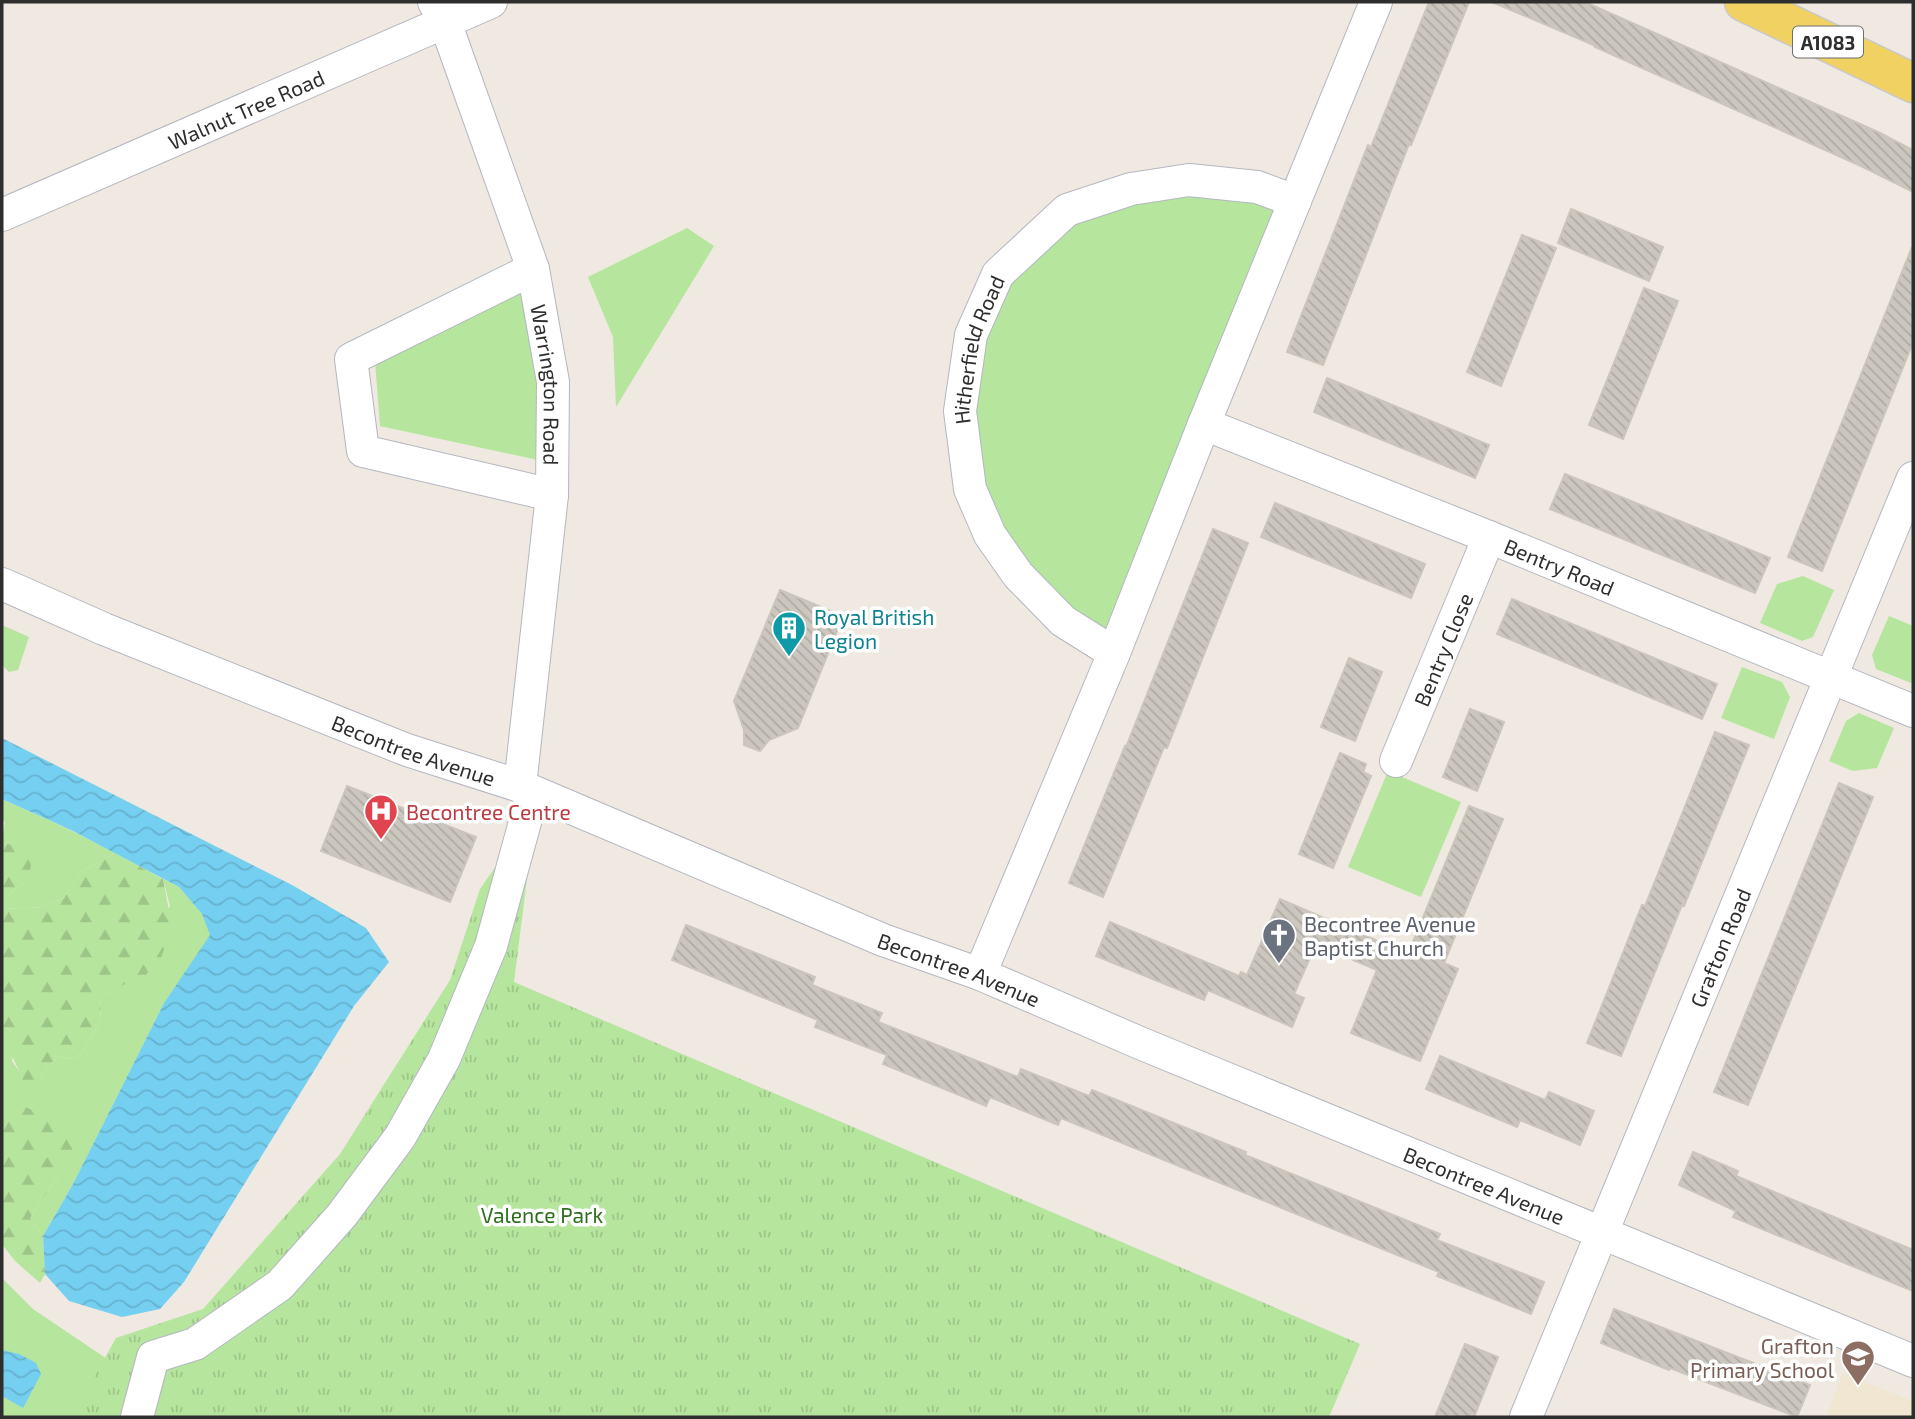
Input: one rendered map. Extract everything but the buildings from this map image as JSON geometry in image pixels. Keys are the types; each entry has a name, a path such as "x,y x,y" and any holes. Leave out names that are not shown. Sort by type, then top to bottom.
{"main road":[{"name":"A1083","path":"1744,2 1913,83"}],"street":[{"name":"Walnut Tree Road","path":"2,215 440,12 491,2"},
{"path":"979,974 1114,653 1376,2"},
{"name":"Warrington Road","path":"137,1417 153,1357 195,1344 279,1285 342,1214 400,1138 444,1059 491,946 526,789 552,495 553,382 533,269 440,12"},
{"name":"Hitherfield Road","path":"1114,653 1063,621 1018,575 990,535 970,489 960,411 971,335 999,274 1067,210 1131,188 1189,180 1257,187 1295,201"},
{"path":"533,269 351,359 363,451 552,495"},
{"name":"Bentry Road","path":"1204,424 1489,537 1913,711"},
{"name":"Grafton Road","path":"1526,1417 1913,478"},
{"name":"Bentry Close","path":"1396,761 1489,537"},
{"name":"Becontree Avenue","path":"2,584 104,629 407,750 526,789 883,940 979,974 1140,1043 1913,1361"}],"shaded area":[{"name":"Grafton Primary School","path":"1843,1373 1913,1401 1913,1417 1826,1417"}],"green space":[{"path":"1131,189 1295,201 1114,653 990,535 960,411 998,274 1067,210"},
{"path":"687,228 714,246 616,407 613,337 588,277"},
{"path":"525,291 540,377 538,460 380,426 375,361"},
{"path":"1803,576 1834,590 1813,637 1802,641 1760,623 1777,584"},
{"path":"1889,616 1913,626 1911,683 1876,669 1872,655"},
{"path":"2,625 29,637 18,670 9,672 2,665"},
{"path":"1742,667 1782,682 1790,697 1774,739 1721,718"},
{"path":"1859,713 1894,728 1877,768 1853,771 1829,761 1846,721"},
{"path":"1388,771 1461,802 1421,897 1348,867"},
{"path":"2,799 115,853 83,871 63,898 43,907 5,909 2,901 29,878 9,844 2,843 5,822 2,818"},
{"path":"2,843 9,844 32,858 29,878 2,901"},
{"name":"Valence Park","path":"508,849 529,863 514,982 1360,1344 1329,1417 72,1417 116,1338 203,1309 340,1154 450,980 480,889"},
{"path":"115,853 163,879 172,927 161,958 144,977 101,997 100,1023 81,1055 66,1059 58,1056 32,1092 23,1089 12,1052 17,1035 2,1026 2,906 5,909 43,907 63,898 83,871"},
{"path":"163,879 179,887 202,914 211,935 164,1003 73,1184 43,1236 30,1218 63,1170 12,1101 2,1108 2,1026 17,1035 12,1061 21,1074 23,1088 39,1084 45,1071 58,1056 66,1059 81,1055 100,1023 101,997 118,987 170,906"},
{"path":"11,1101 51,1118 74,1149 30,1218 43,1236 45,1274 40,1283 15,1261 2,1244 2,1108"},
{"path":"2,1278 33,1309 116,1365 92,1417 2,1417"}],"water":[{"path":"2,738 292,885 366,928 389,962 354,1006 184,1282 160,1309 122,1317 69,1301 45,1274 43,1236 73,1184 164,1003 210,935 202,914 179,887 71,830 2,799"},
{"path":"2,1350 19,1354 36,1363 41,1374 23,1408 2,1396"}],"place":[{"name":"Royal British Legion","path":"789,658"},
{"name":"Becontree Centre","path":"381,841"},
{"name":"Becontree Avenue Baptist Church","path":"1279,965"},
{"name":"Grafton Primary School","path":"1858,1387"}]}
